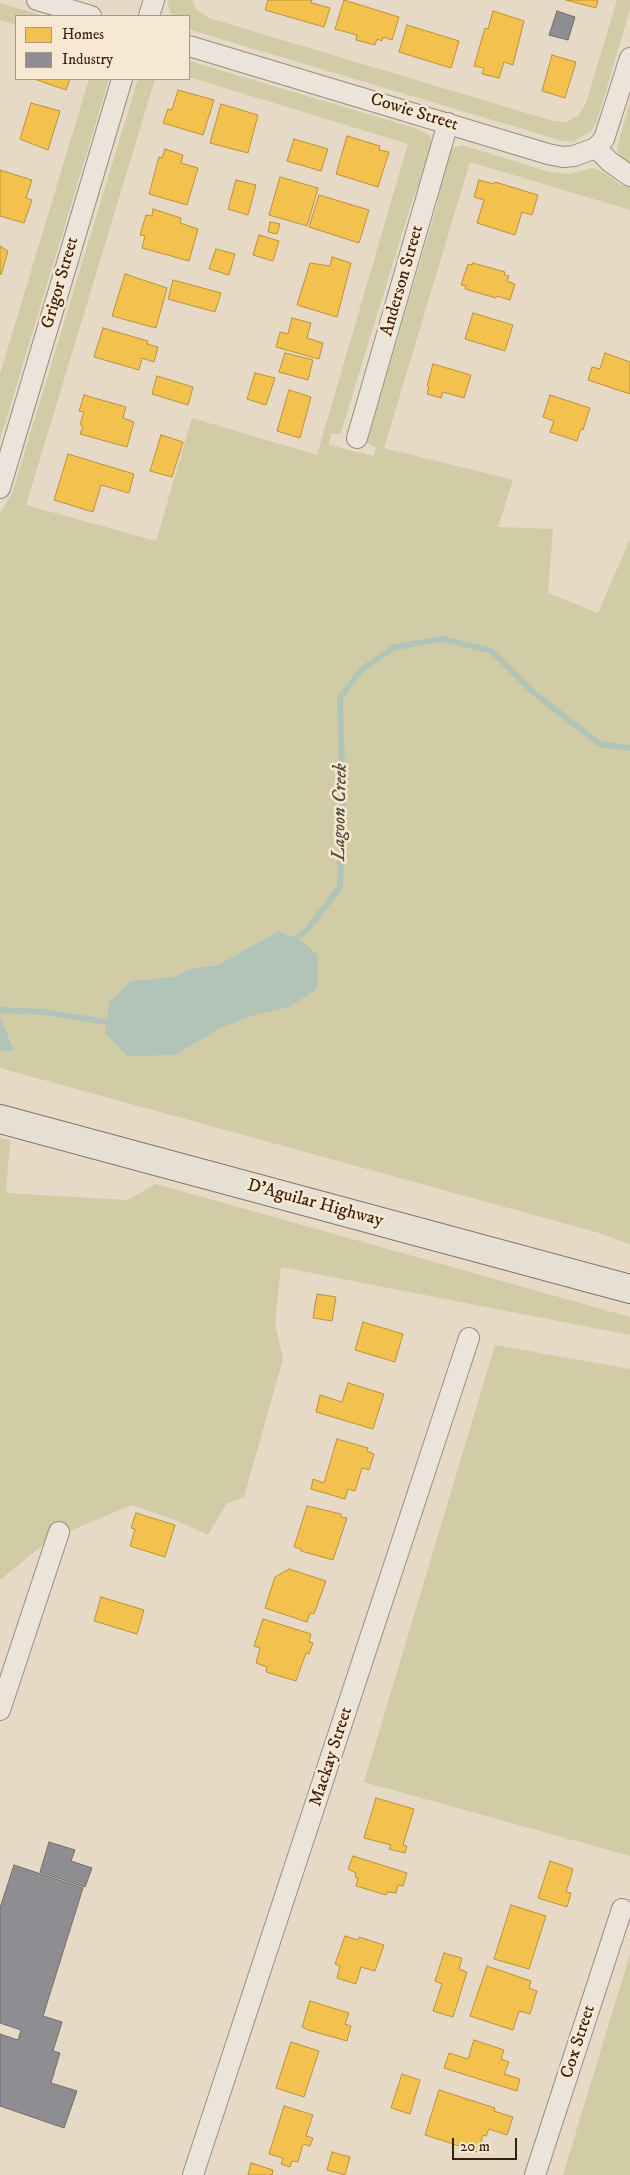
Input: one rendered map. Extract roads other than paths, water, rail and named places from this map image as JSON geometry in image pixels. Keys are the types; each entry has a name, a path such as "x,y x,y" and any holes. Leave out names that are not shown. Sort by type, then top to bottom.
{"highway":[{"name":"D'Aguilar Highway","path":"0,1101 168,1155 630,1289"},
{"name":"D'Aguilar Highway","path":"0,1119 168,1155 630,1270"}],"street":[{"path":"37,0 88,15"},
{"path":"149,15 154,0"},
{"name":"Cowie Street","path":"190,46 548,154 562,157 574,156 596,148"},
{"path":"630,58 610,124 604,139 596,148 610,162 630,176"},
{"name":"Grigor Street","path":"0,488 122,80"},
{"name":"Anderson Street","path":"357,438 448,123"},
{"name":"Mackay Street","path":"194,2175 469,1338"},
{"path":"0,1710 59,1532"},
{"name":"Cox Street","path":"535,2175 622,1909"}],"waterway":[{"name":"Lagoon Creek","path":"288,943 307,930 340,887 343,802 340,698 361,670 395,647 442,639 492,651 534,693 600,744 630,748"},
{"name":"Lagoon Creek","path":"0,1010 43,1012 113,1023"}]}
